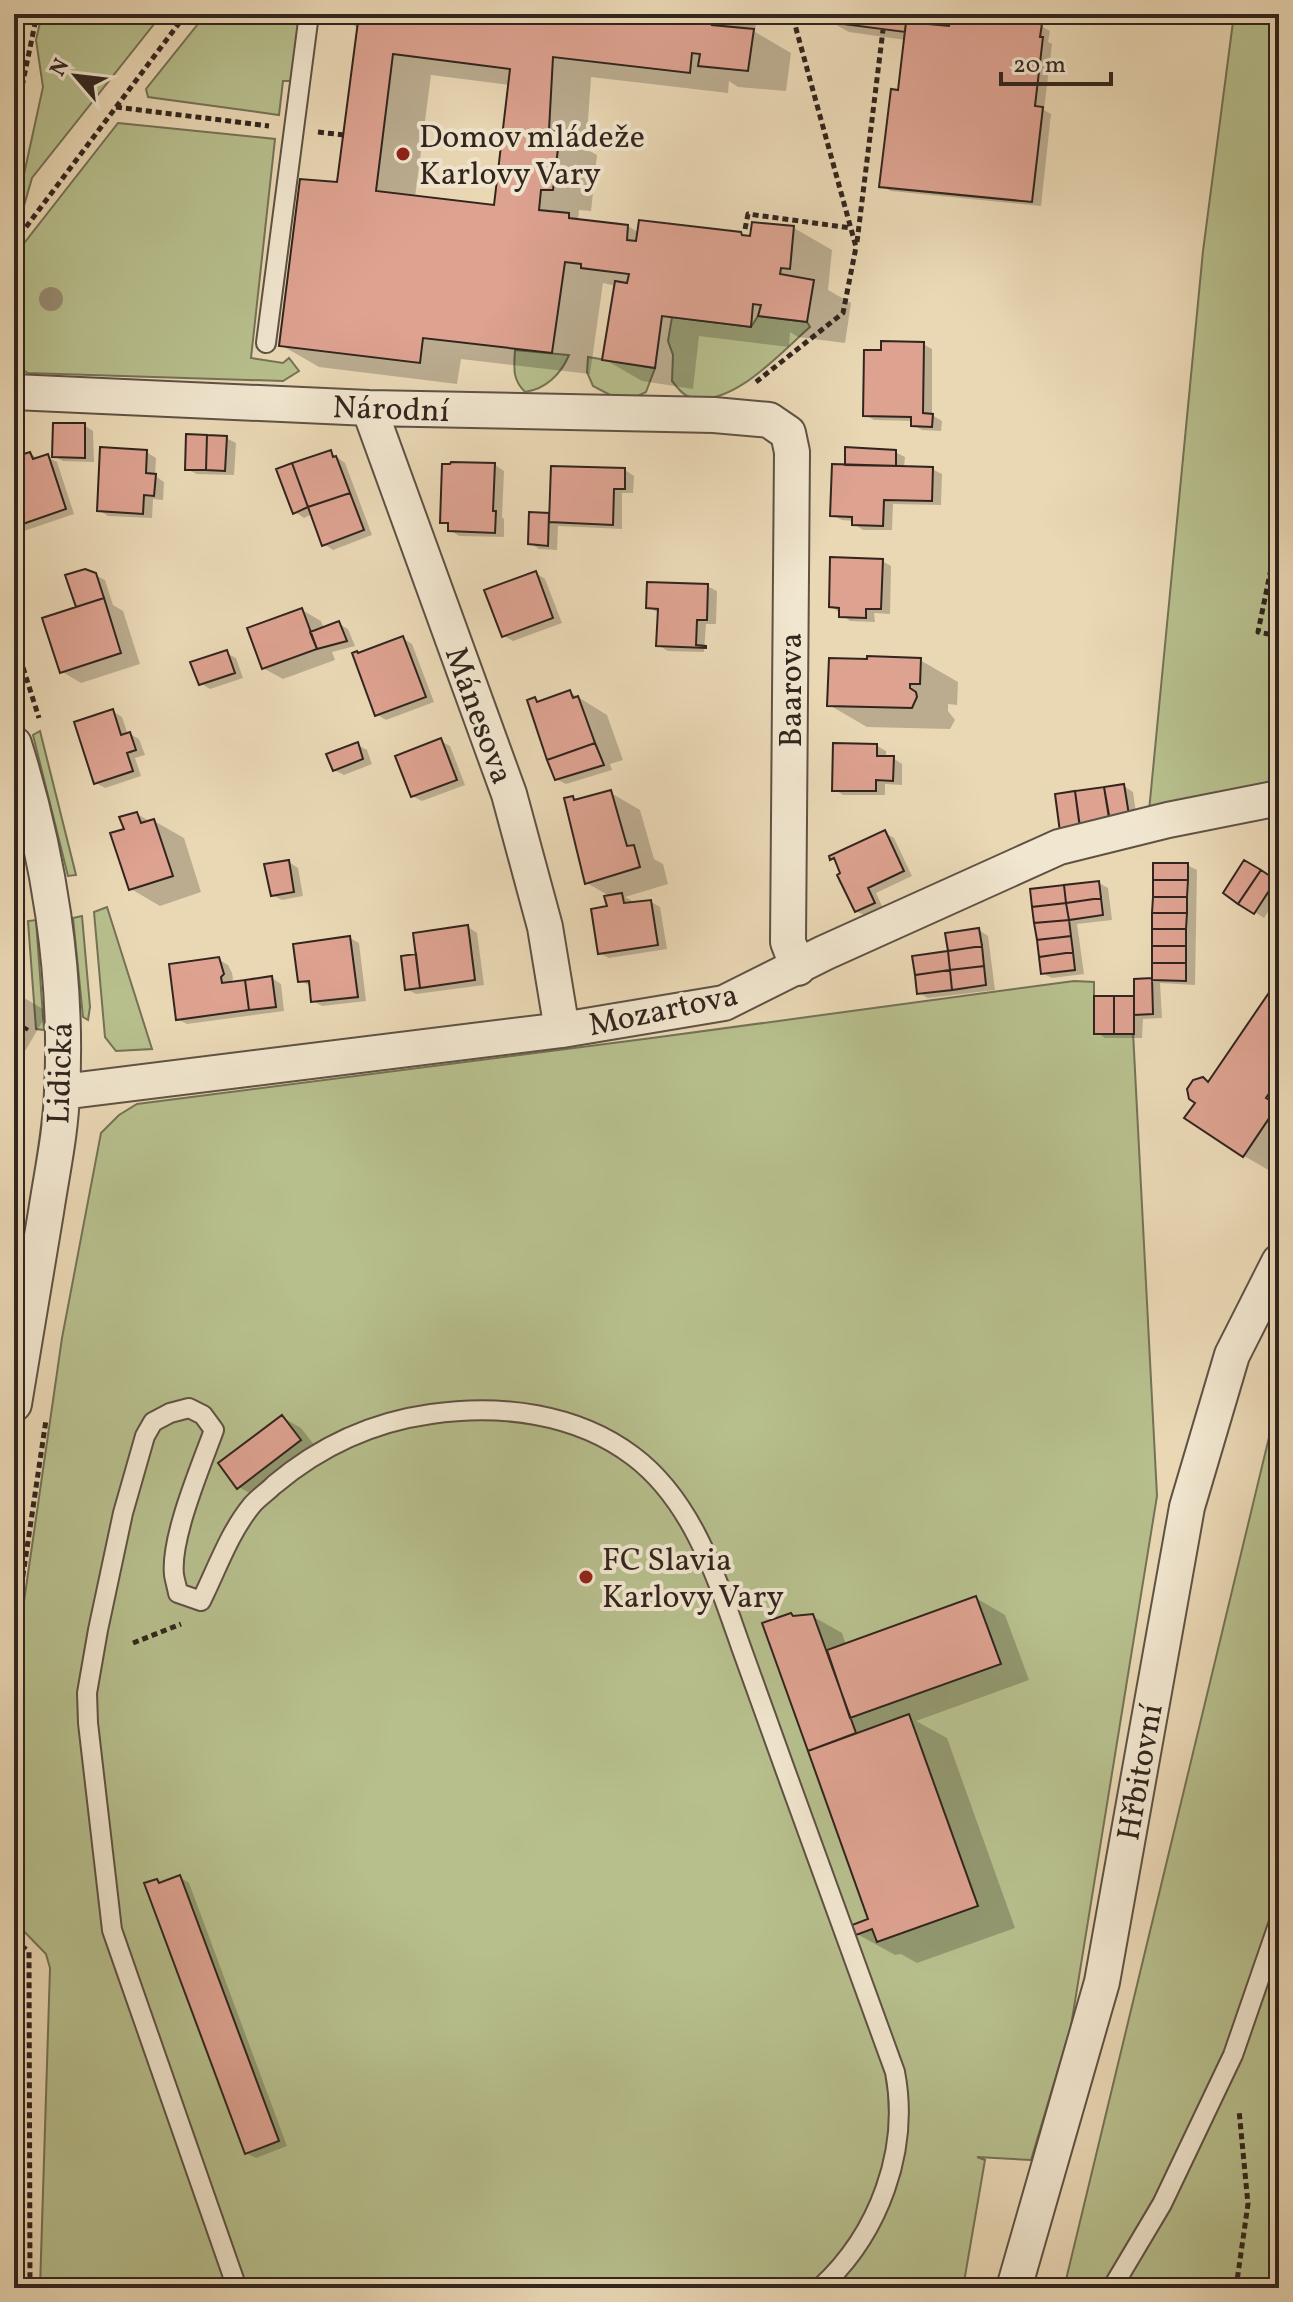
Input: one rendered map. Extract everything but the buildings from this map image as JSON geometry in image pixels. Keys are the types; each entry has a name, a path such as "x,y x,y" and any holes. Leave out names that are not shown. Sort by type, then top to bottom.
{"street":[{"name":"Národní","path":"14,392 369,408 714,415 769,420"},
{"name":"Mánesova","path":"369,408 509,794 545,927 562,1030"},
{"name":"Baarova","path":"769,420 788,433 792,452 788,942 798,968"},
{"name":"Lidická","path":"14,744 28,788 53,914 61,989 62,1092 56,1151 14,1404"},
{"name":"Mozartova","path":"62,1092 562,1030 724,1003 838,947 1059,847 1168,820 1279,798"},
{"name":"Hřbitovní","path":"1014,2288 1102,1982 1187,1507 1232,1355 1279,1262"}],"lane":[{"path":"266,343 309,14"},
{"path":"237,2288 112,1930 88,1723 87,1693 98,1630 123,1513 145,1436 153,1422 189,1408 203,1415 214,1430 188,1503 173,1573 178,1593 201,1601 233,1534 253,1504 312,1457 337,1442 377,1426 417,1416 456,1410 495,1410 539,1414 561,1420 611,1442 634,1457 674,1497 722,1593 895,2072 900,2096 895,2159 885,2191 849,2256 820,2288"},
{"path":"1112,2288 1162,2204 1233,2055 1279,1922"}],"path":[{"path":"14,125 37,14"},
{"path":"14,243 186,14"},
{"path":"792,14 856,247"},
{"path":"714,415 843,313 856,247 883,30"},
{"path":"115,107 344,135"},
{"path":"745,229 748,214 851,228"},
{"path":"1279,530 1258,632 1279,636"},
{"path":"14,639 41,723"},
{"path":"14,1047 29,1023"},
{"path":"14,1636 46,1416"},
{"path":"133,1643 191,1621 201,1601"},
{"path":"14,1939 29,1952 30,2288"},
{"path":"1233,2055 1248,2204 1236,2288"}],"green space":[{"path":"42,14 162,14 32,178 17,230 14,230 43,87 36,40"},
{"path":"206,14 300,14 291,81 283,81 279,115 148,97 146,89"},
{"path":"1234,14 1279,14 1279,782 1149,811 1203,251"},
{"path":"118,123 275,139 251,358 283,363 289,358 299,371 283,381 28,373 14,365 14,256"},
{"path":"758,316 807,322 810,327 755,376 722,395 690,397 672,381 673,355 668,341 672,317 751,327"},
{"path":"515,350 569,355 552,380 540,388 525,392 516,378"},
{"path":"588,357 655,368 646,392 636,397 612,396 593,386 587,372"},
{"path":"40,731 76,875 68,876 33,735"},
{"path":"107,907 152,1049 116,1051 105,1037 94,912"},
{"path":"82,916 90,1007 88,1020 83,1017 73,918"},
{"path":"36,920 44,1030 36,1029 28,921"},
{"path":"14,922 21,971 23,1025 14,1038"},
{"name":"FC Slavia Karlovy Vary","path":"1074,981 1094,982 1094,1033 1133,1032 1157,1496 1071,2026 1031,2160 977,2157 985,2160 963,2288 40,2288 50,1968 46,1954 14,1921 16,1657 62,1338 101,1133 119,1115 137,1104"},
{"path":"24,1042 21,1115 14,1169 14,1057"},
{"path":"1279,1396 1279,2288 1064,2288"}],"place":[{"name":"Domov mládeže Karlovy Vary","path":"403,154"},
{"name":"FC Slavia Karlovy Vary","path":"586,1577"}]}
